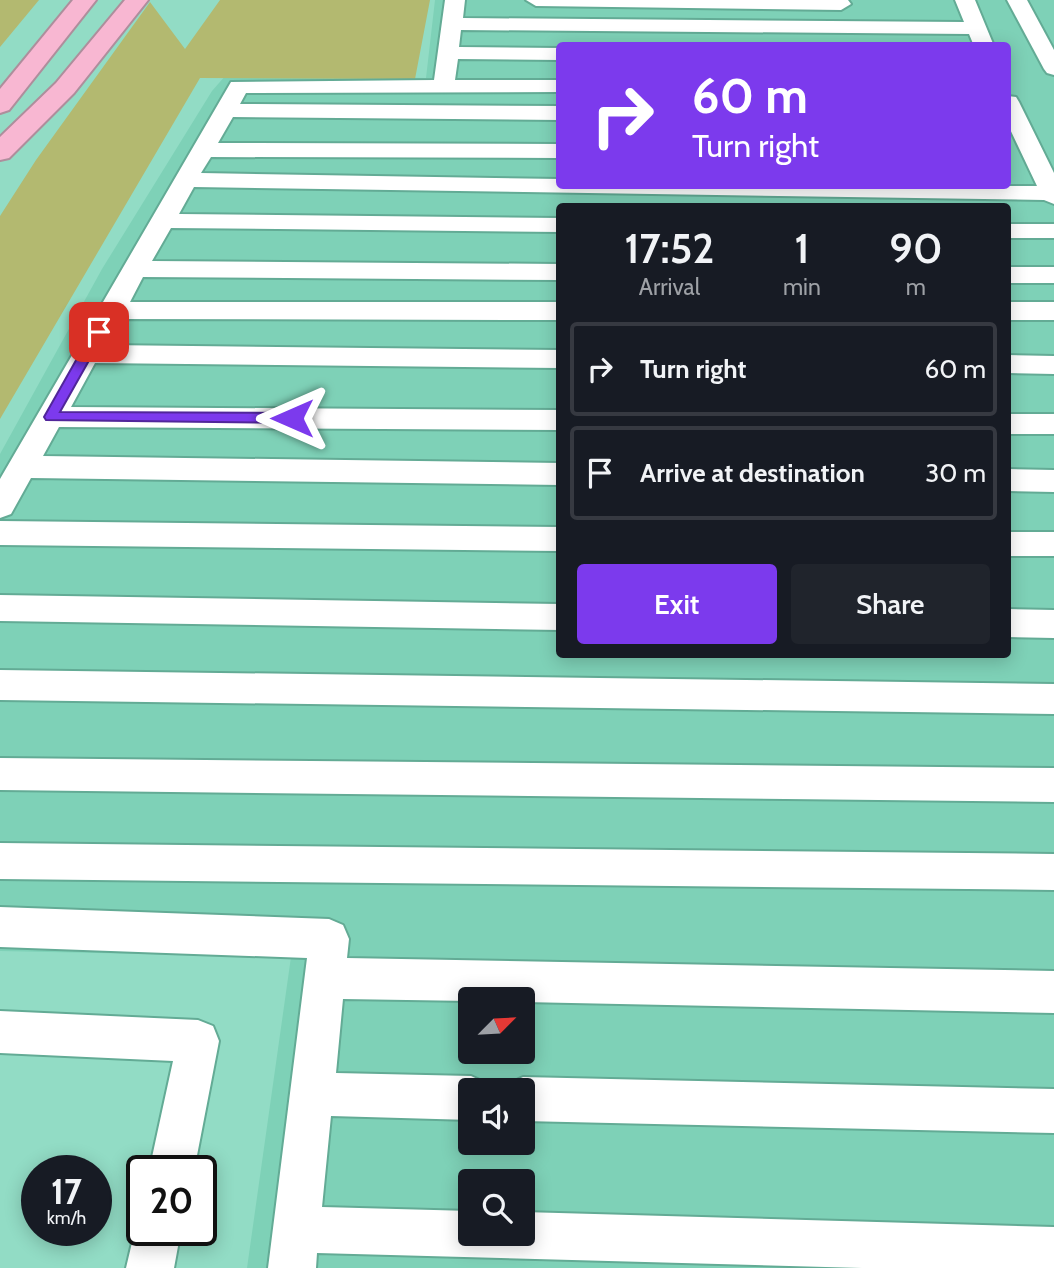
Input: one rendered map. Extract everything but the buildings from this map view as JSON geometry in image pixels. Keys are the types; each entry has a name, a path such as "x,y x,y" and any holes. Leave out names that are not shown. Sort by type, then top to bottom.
{"highway":[{"path":"0,146 72,33 85,0"},
{"path":"0,105 72,33 125,3"},
{"path":"0,152 65,89 125,3"}],"lane":[{"path":"444,86 455,0"},
{"path":"536,0 856,4"},
{"path":"1017,0 1054,69"},
{"path":"452,24 981,37 967,3 940,5"},
{"path":"448,53 556,54"},
{"path":"0,506 239,87 556,86"},
{"path":"225,110 556,113"},
{"path":"706,189 1053,195 1011,112"},
{"path":"202,150 556,151"},
{"path":"1011,151 1032,151"},
{"path":"185,180 556,186"},
{"path":"162,221 556,225"},
{"path":"1011,230 1054,231"},
{"path":"135,269 556,272"},
{"path":"1011,275 1054,275"},
{"path":"111,310 556,311"},
{"path":"1011,311 1054,311"},
{"path":"86,354 556,359"},
{"path":"1011,364 1054,365"},
{"path":"51,417 556,420"},
{"path":"1011,424 1054,424"},
{"path":"22,467 556,474"},
{"path":"1011,480 1054,481"},
{"path":"0,533 556,539"},
{"path":"1011,544 1054,544"},
{"path":"0,608 556,617"},
{"path":"1011,623 1054,624"},
{"path":"0,685 1054,698"},
{"path":"0,774 1054,785"},
{"path":"0,861 1054,872"},
{"path":"0,927 329,939 294,1248 1054,1250"},
{"path":"325,978 1054,992"},
{"path":"0,1032 198,1041 174,1155"},
{"path":"312,1094 458,1098"},
{"path":"535,1099 1054,1111"},
{"path":"150,1268 155,1246"}],"shaded area":[{"path":"0,0 39,0 0,47"},
{"path":"220,0 430,0 415,79 200,78 0,419 0,216 36,160 150,2 185,49"},
{"path":"435,0 1054,0 1054,1268 247,1268 291,957 0,951 0,454 102,269 212,91 226,75 426,78"}],"route":[{"path":"99,332 51,417 292,418"}]}
